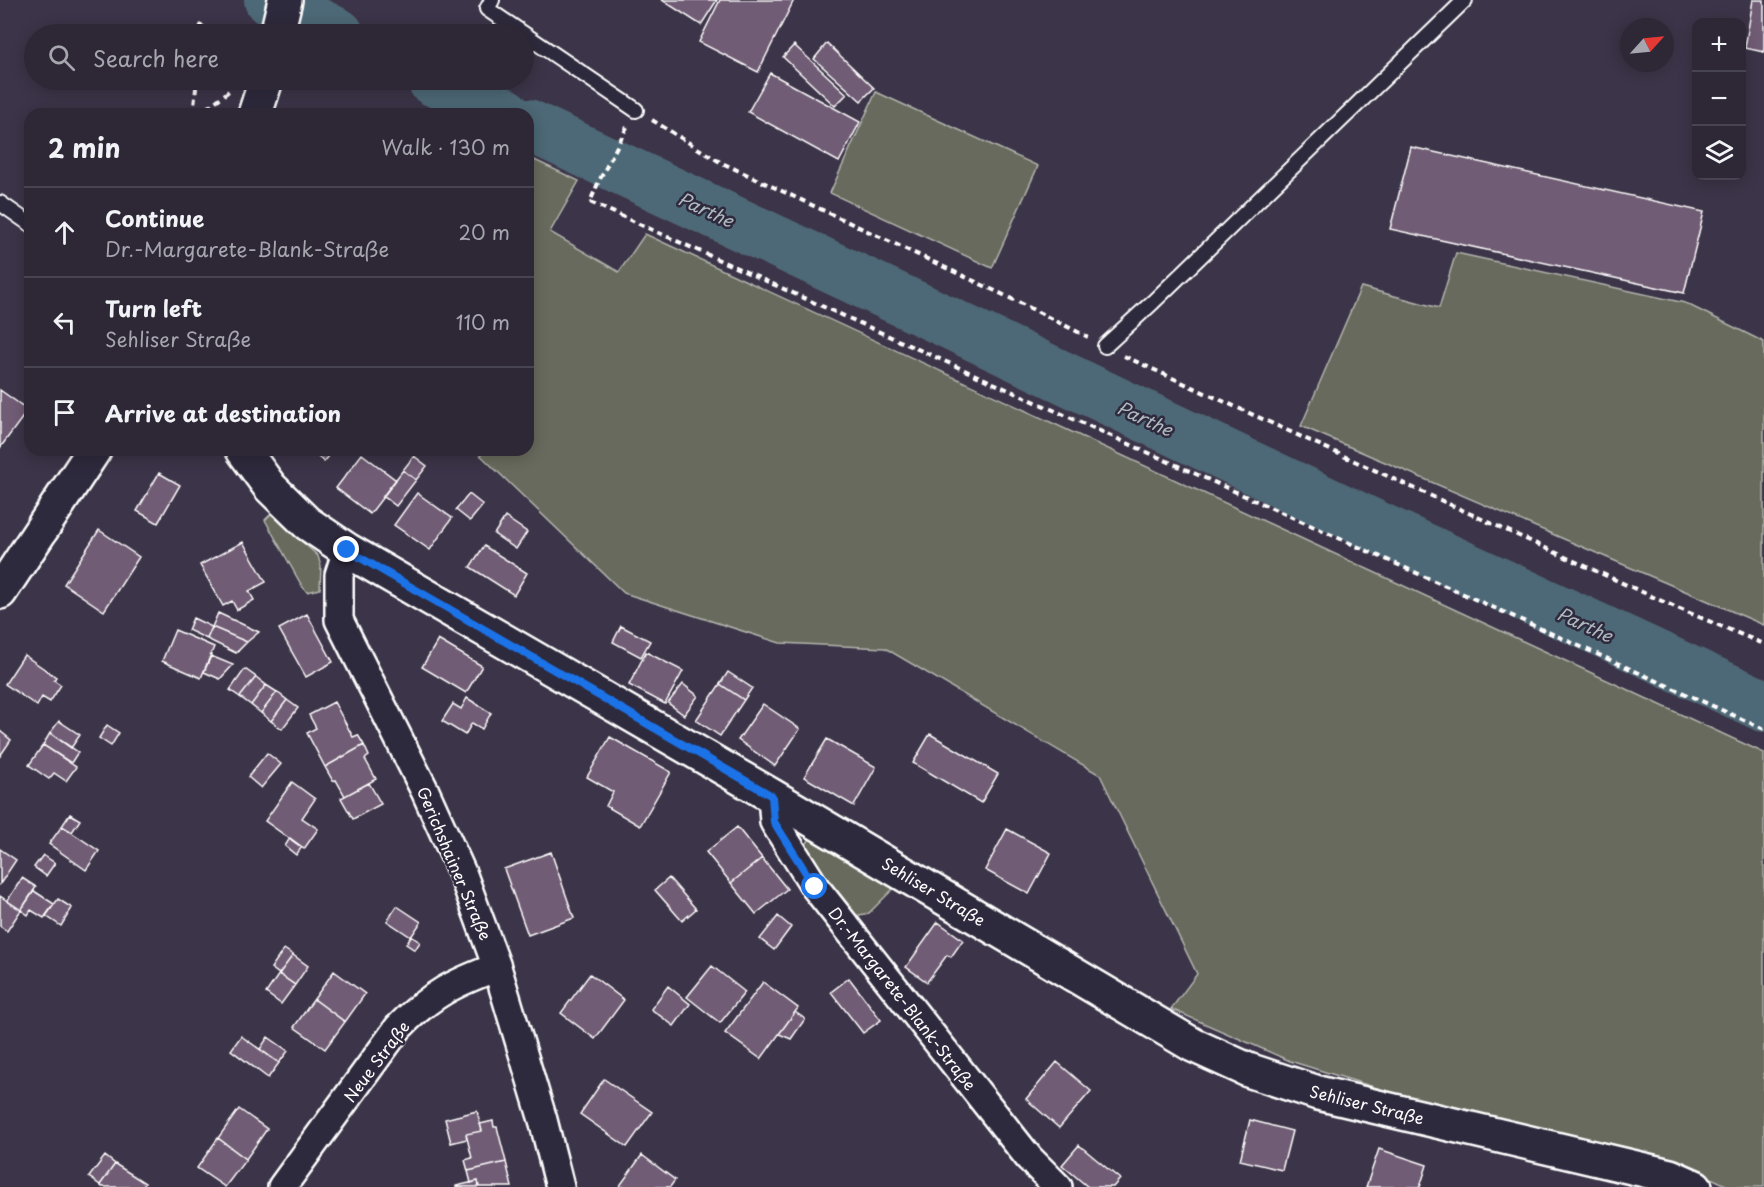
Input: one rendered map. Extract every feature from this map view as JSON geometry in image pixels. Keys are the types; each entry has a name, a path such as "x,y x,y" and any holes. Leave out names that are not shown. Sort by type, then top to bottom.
{"street":[{"path":"279,24 285,0"},
{"path":"257,108 263,90"},
{"path":"0,592 90,456"},
{"name":"Sehliser Straße","path":"247,456 270,487 307,523 347,550 772,796 1193,1045 1248,1070 1318,1094 1670,1176 1695,1187"},
{"name":"Gerichshainer Straße","path":"347,550 339,575 339,620 425,790 463,875 497,967 543,1120 560,1187"},
{"name":"Dr.-Margarete-Blank-Straße","path":"772,796 774,822 815,887 1029,1158 1058,1187"},
{"name":"Neue Straße","path":"282,1187 398,1028 439,992 459,981 497,967"}],"lane":[{"path":"492,0 487,9 509,24"},
{"path":"1105,346 1466,0"},
{"path":"534,41 636,110"},
{"path":"0,203 24,220"}],"path":[{"path":"194,108 196,90"},
{"path":"636,110 720,162 1005,296 1146,367 1664,602 1764,644"},
{"path":"624,133 590,202 1764,729"}],"green space":[{"path":"876,92 1038,166 992,268 830,193"},
{"path":"534,160 579,181 550,232 619,272 645,234 1764,753 1764,1187 1730,1187 1703,1174 1406,1097 1290,1061 1171,1009 1197,974 1100,775 885,648 780,643 624,593 481,456 534,456"},
{"path":"1456,253 1685,303 1764,342 1764,625 1301,426 1361,287 1439,308"},
{"path":"271,514 318,556 321,566 320,589 307,592 302,586 265,520"},
{"path":"813,834 897,885 869,913 850,917 801,852"}],"building":[{"path":"662,0 717,0 701,25"},
{"path":"720,0 794,0 758,72 699,42"},
{"path":"1753,0 1764,0 1764,52 1746,48"},
{"path":"827,43 874,88 861,101 814,59"},
{"path":"794,45 847,94 835,106 783,57"},
{"path":"770,73 860,122 839,162 748,112"},
{"path":"1411,147 1704,212 1684,293 1390,229"},
{"path":"0,390 24,407 24,415 0,448"},
{"path":"317,456 329,456 324,462"},
{"path":"360,456 365,456 396,480 370,514 336,488"},
{"path":"414,456 427,466 416,480 403,470"},
{"path":"403,470 416,480 396,506 383,496"},
{"path":"159,473 180,485 158,523 137,511"},
{"path":"417,493 452,518 430,550 394,525"},
{"path":"469,494 483,505 470,521 456,510"},
{"path":"505,517 527,532 516,549 494,534"},
{"path":"99,530 139,557 104,611 64,584"},
{"path":"243,542 266,582 249,591 254,600 237,610 232,601 223,606 200,565"},
{"path":"484,546 527,573 514,595 470,567"},
{"path":"218,613 259,632 247,642 212,627"},
{"path":"307,614 333,662 306,677 279,629"},
{"path":"193,618 212,627 207,639 188,630"},
{"path":"621,626 650,641 641,657 613,642"},
{"path":"212,627 247,642 236,653 207,639"},
{"path":"175,630 214,647 201,678 162,661"},
{"path":"438,640 482,666 466,693 422,667"},
{"path":"646,652 683,671 665,704 629,685"},
{"path":"24,655 56,677 54,680 61,685 50,702 42,697 37,706 5,684"},
{"path":"211,656 233,665 220,679 204,672"},
{"path":"245,669 256,677 240,697 230,690"},
{"path":"728,672 752,688 744,700 720,684"},
{"path":"256,677 266,685 251,705 240,697"},
{"path":"683,684 698,696 684,715 668,703"},
{"path":"720,684 744,700 720,736 696,720"},
{"path":"266,685 277,692 261,713 251,705"},
{"path":"277,692 287,700 271,721 261,713"},
{"path":"467,698 491,713 482,729 472,723 465,735 442,721 453,704 461,709"},
{"path":"287,700 298,708 282,729 271,721"},
{"path":"334,702 353,737 358,735 364,745 325,767 307,733 316,728 309,715"},
{"path":"763,704 800,729 775,766 738,740"},
{"path":"59,721 80,735 71,748 50,733"},
{"path":"107,725 119,733 111,746 99,738"},
{"path":"0,731 11,740 0,756"},
{"path":"50,733 78,752 71,763 43,745"},
{"path":"930,734 998,774 981,803 913,763"},
{"path":"610,737 671,772 640,826 606,806 613,792 587,777"},
{"path":"827,739 876,767 854,806 804,777"},
{"path":"43,745 76,767 66,781 54,773 49,779 29,765"},
{"path":"364,745 369,756 365,759 376,779 345,796 325,767"},
{"path":"267,753 281,764 261,788 248,777"},
{"path":"292,782 315,799 302,818 318,829 304,849 265,821"},
{"path":"369,783 381,804 353,819 341,798"},
{"path":"70,814 80,820 72,832 62,826"},
{"path":"62,826 99,851 86,870 49,844"},
{"path":"737,827 762,858 731,883 706,852"},
{"path":"1007,829 1051,853 1029,894 985,870"},
{"path":"290,838 302,847 296,855 285,846"},
{"path":"0,849 16,860 0,884"},
{"path":"551,852 574,918 528,935 504,869"},
{"path":"43,855 55,863 46,876 34,867"},
{"path":"762,858 787,889 756,914 731,883"},
{"path":"22,878 36,887 21,910 7,901"},
{"path":"669,878 696,909 682,921 655,890"},
{"path":"34,891 54,904 44,918 31,910 28,915 21,910"},
{"path":"0,896 21,910 7,931 0,926"},
{"path":"58,899 72,908 61,926 46,916"},
{"path":"397,906 421,922 411,937 387,921"},
{"path":"778,916 791,927 774,950 760,939"},
{"path":"938,922 963,940 951,957 947,955 927,982 906,967"},
{"path":"411,936 420,942 415,950 406,944"},
{"path":"284,949 293,955 279,974 271,968"},
{"path":"293,955 308,966 295,985 279,974"},
{"path":"712,966 745,992 720,1023 687,997"},
{"path":"334,971 365,994 345,1022 314,999"},
{"path":"279,974 295,985 281,1004 266,993"},
{"path":"590,974 624,1000 595,1039 561,1013"},
{"path":"849,978 881,1020 863,1033 831,992"},
{"path":"763,982 798,1008 761,1059 725,1033"},
{"path":"668,986 690,1004 674,1026 651,1009"},
{"path":"314,999 345,1022 325,1049 294,1027"},
{"path":"795,1012 805,1019 791,1039 779,1034"},
{"path":"241,1036 279,1063 268,1078 231,1050"},
{"path":"268,1037 288,1051 279,1063 260,1049"},
{"path":"1057,1062 1091,1091 1059,1128 1026,1099"},
{"path":"604,1079 652,1112 627,1147 580,1114"},
{"path":"239,1109 267,1129 246,1159 218,1138"},
{"path":"477,1111 482,1131 466,1134 467,1139 451,1143 445,1119"},
{"path":"1250,1120 1292,1131 1282,1170 1240,1160"},
{"path":"493,1121 494,1127 497,1127 506,1162 468,1171 465,1160 472,1158 466,1134 482,1131 480,1124"},
{"path":"218,1138 246,1159 225,1187 197,1168"},
{"path":"1079,1145 1120,1179 1113,1187 1088,1187 1062,1165"},
{"path":"1379,1149 1427,1165 1420,1187 1366,1187"},
{"path":"642,1155 675,1180 670,1187 619,1187"},
{"path":"105,1156 115,1164 100,1185 89,1177"},
{"path":"506,1162 512,1187 479,1187 478,1181 471,1183 468,1171"},
{"path":"115,1164 145,1183 143,1187 102,1187 100,1185"},
{"path":"478,1181 479,1187 456,1187 456,1186"}],"waterway":[{"name":"Parthe","path":"270,0 318,24"},
{"name":"Parthe","path":"454,90 492,108"},
{"name":"Parthe","path":"534,128 1377,527 1764,706"}],"route":[{"path":"347,550 772,796 774,822 815,887"}]}
